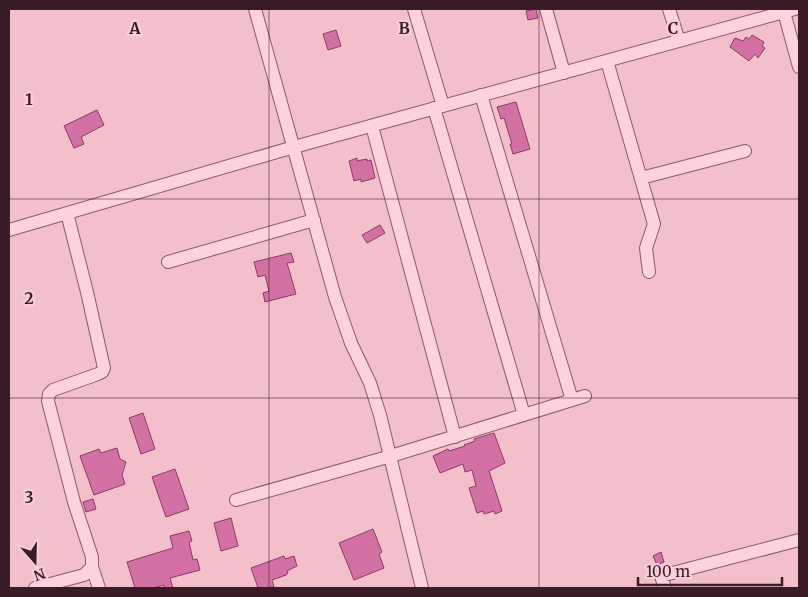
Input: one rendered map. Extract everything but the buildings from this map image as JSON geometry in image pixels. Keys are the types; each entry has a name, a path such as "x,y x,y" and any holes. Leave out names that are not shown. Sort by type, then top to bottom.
{"street":[{"path":"255,9 340,312 351,343 370,383 391,456 422,588"},
{"path":"414,9 438,107 524,415"},
{"path":"546,9 564,73"},
{"path":"669,9 679,41"},
{"path":"9,230 294,147 789,10 799,68"},
{"path":"607,61 654,224 646,248 649,272"},
{"path":"481,96 572,400"},
{"path":"372,126 455,437"},
{"path":"641,178 745,151"},
{"path":"67,213 104,368 98,374 53,390 49,394 48,401 99,588"},
{"path":"168,262 314,220"},
{"path":"236,500 455,437 585,396"},
{"path":"665,588 661,576 799,540"},
{"path":"36,588 84,575 92,567"}]}
